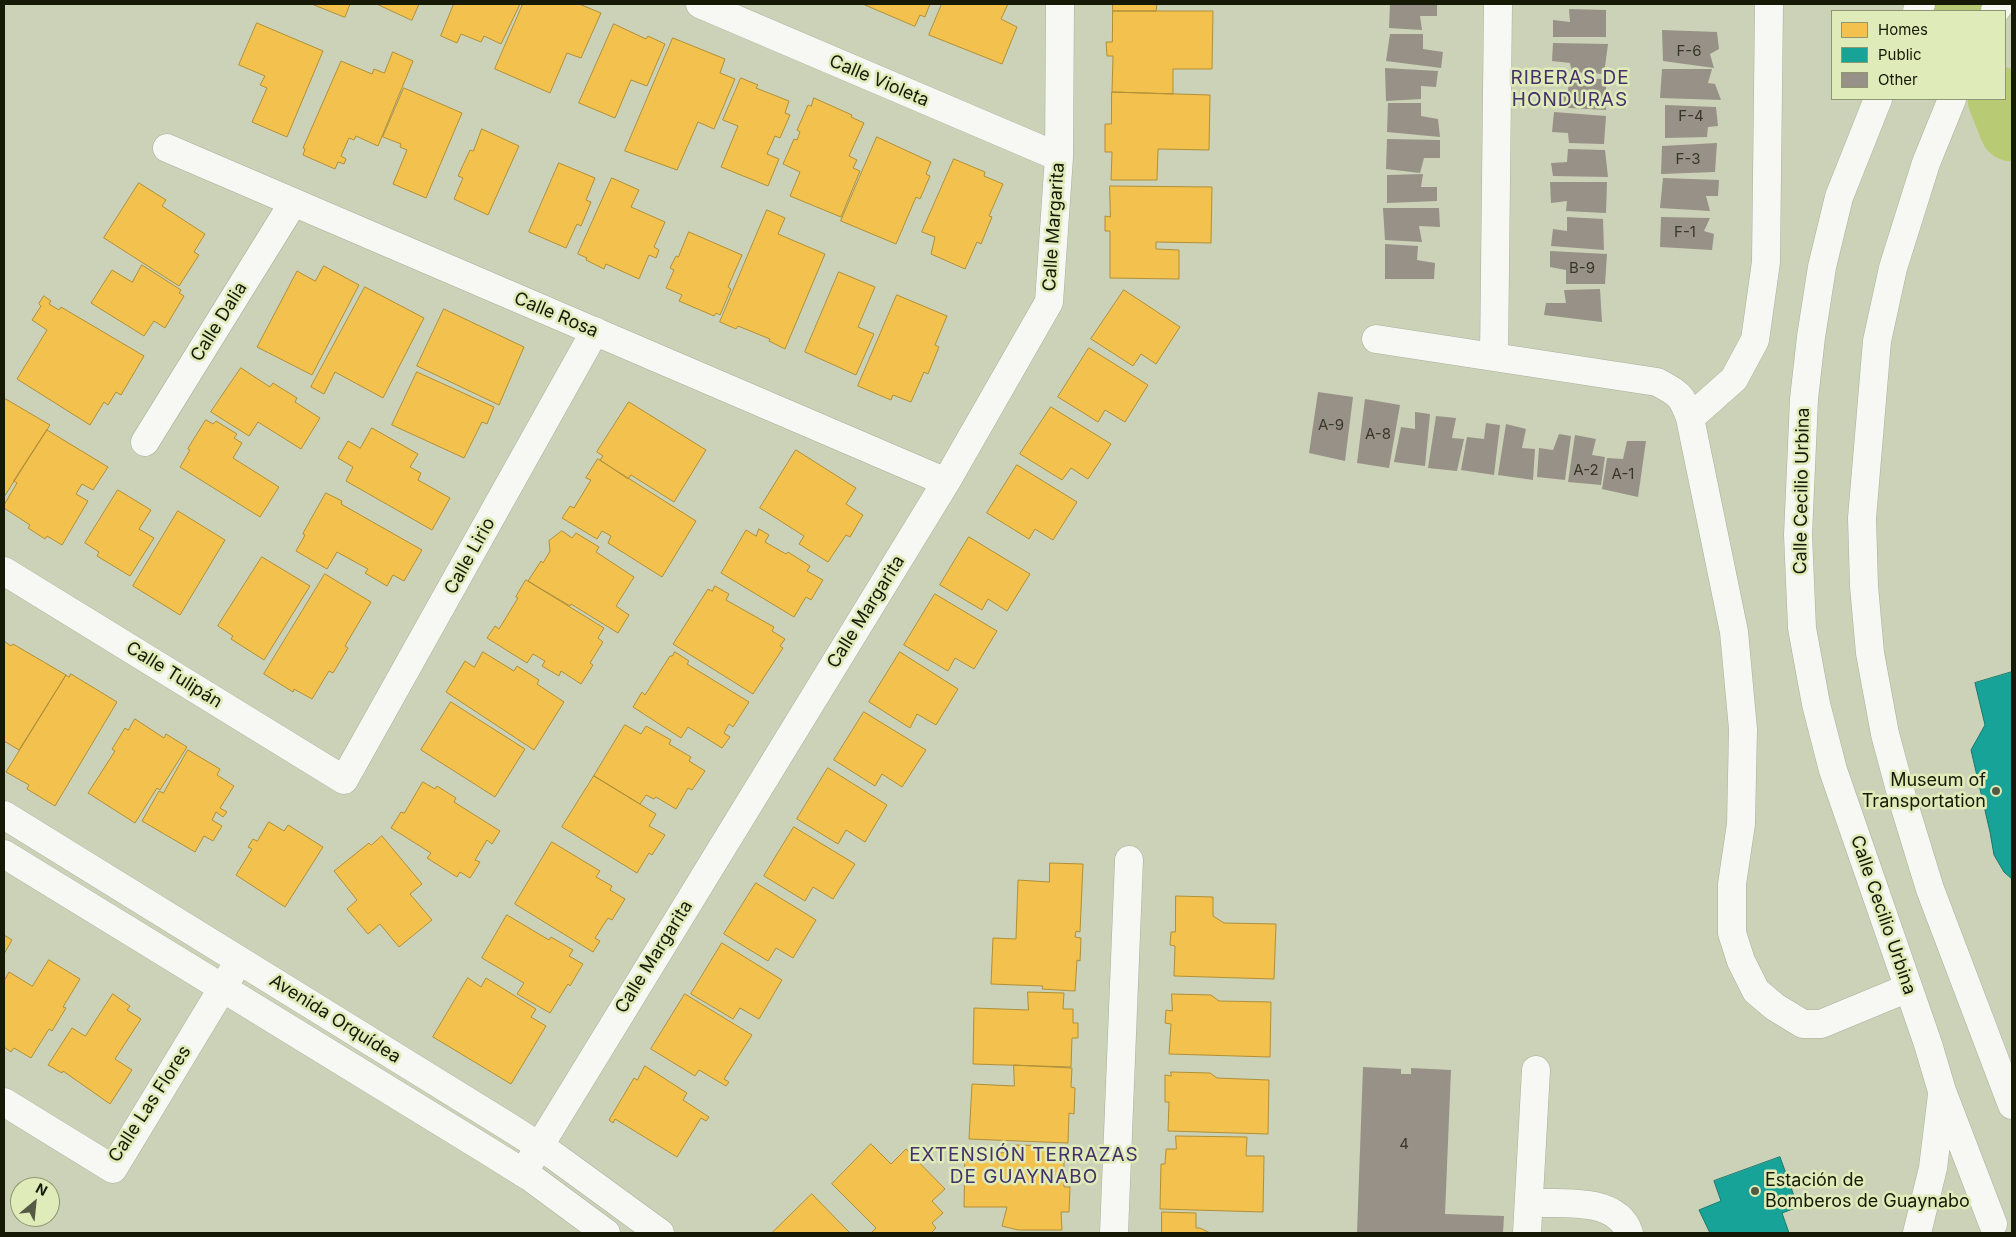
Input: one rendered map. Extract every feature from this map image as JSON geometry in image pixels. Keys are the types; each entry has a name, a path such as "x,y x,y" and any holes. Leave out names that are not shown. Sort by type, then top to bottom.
{"street":[{"name":"Calle Violeta","path":"700,4 1059,157"},
{"name":"Calle Margarita","path":"523,1173 946,482 1049,302 1059,157 1060,4"},
{"path":"1494,357 1498,4"},
{"path":"1690,418 1734,379 1755,340 1766,262 1769,4"},
{"name":"Calle Cecilio Urbina","path":"1878,100 1839,197 1822,268 1804,399 1798,535 1802,628 1816,704 1833,770 1942,1091 1996,1223"},
{"path":"1952,100 1926,163 1893,268 1877,341 1862,518 1870,654 1885,734 1930,889 2006,1077 2012,1105"},
{"name":"Calle Rosa","path":"167,148 946,482"},
{"name":"Calle Dalia","path":"144,442 293,202"},
{"name":"Calle Lirio","path":"344,780 595,331"},
{"path":"1376,339 1657,382 1674,391 1684,401 1690,418 1734,632 1743,729 1741,824 1732,884 1732,933 1741,961 1756,991 1775,1007 1803,1024 1821,1024 1908,988"},
{"name":"Calle Tulipán","path":"4,571 344,780"},
{"name":"Avenida Orquídea","path":"4,815 539,1146 660,1233"},
{"name":"Avenida Orquídea","path":"4,854 523,1173 606,1233"},
{"path":"1114,1233 1129,860"},
{"name":"Calle Las Flores","path":"4,1102 113,1169 240,961"},
{"path":"1527,1233 1536,1070"},
{"path":"1917,1233 1933,1168 1942,1091"},
{"path":"1529,1203 1594,1205 1607,1210 1619,1219 1629,1233"}],"building: Homes":[{"path":"312,4 350,4 345,17"},
{"path":"377,4 419,4 412,20"},
{"path":"454,4 520,4 501,44 484,36 481,42 461,34 457,43 441,36"},
{"path":"523,4 579,4 601,13 581,58 567,53 550,93 495,69"},
{"path":"863,4 930,4 925,17 920,15 915,26"},
{"path":"942,4 1008,4 1001,19 1017,27 1002,64 929,35"},
{"path":"1113,4 1157,4 1156,11 1113,11"},
{"path":"1113,11 1213,11 1212,69 1173,69 1173,94 1112,92 1113,56 1107,56 1106,42 1112,42"},
{"path":"257,23 323,51 287,137 252,122 267,88 260,85 265,76 239,65"},
{"path":"614,24 646,39 648,36 665,44 647,86 631,80 615,118 579,103"},
{"path":"673,38 725,59 720,73 735,79 714,129 698,122 677,170 625,151"},
{"path":"393,52 413,61 378,146 356,136 354,140 349,138 341,156 346,159 344,164 338,162 335,169 303,155 305,149 303,148 341,61 372,74 374,69 384,73"},
{"path":"741,78 758,85 756,88 789,101 785,113 790,115 780,138 775,136 767,154 779,159 768,186 721,167 738,126 723,120"},
{"path":"404,88 462,113 426,198 393,184 407,150 400,147 401,144 383,137"},
{"path":"1112,92 1210,95 1209,150 1158,149 1157,180 1111,180 1112,152 1105,152 1105,124 1111,124"},
{"path":"814,98 852,115 851,117 864,123 849,156 857,160 853,168 860,171 841,217 790,196 800,172 783,164 794,139 797,140 800,132 797,130 808,105 811,106"},
{"path":"482,129 519,146 488,215 454,199 463,178 458,176 470,150 473,151"},
{"path":"877,137 931,162 926,174 930,176 920,199 916,197 896,244 841,221"},
{"path":"954,159 985,172 984,176 1003,184 989,216 992,217 981,244 977,242 965,269 931,254 935,237 922,232"},
{"path":"559,163 595,178 586,200 591,202 581,226 577,224 566,248 529,232"},
{"path":"612,178 639,190 631,207 665,222 654,247 659,250 656,258 649,255 639,279 606,264 604,269 578,254"},
{"path":"139,183 166,200 162,206 205,234 194,252 199,255 179,286 104,238"},
{"path":"1110,186 1212,187 1211,243 1156,242 1156,249 1179,250 1179,279 1110,278 1110,231 1105,231 1105,216 1110,217"},
{"path":"767,210 785,218 778,234 825,254 785,349 769,341 770,339 738,326 736,329 720,322"},
{"path":"689,232 742,255 728,287 731,289 720,315 716,313 714,316 679,301 682,295 666,288 674,270 670,268 676,256 678,257"},
{"path":"142,265 181,290 179,293 184,296 165,328 154,321 144,336 91,303 112,270 132,282"},
{"path":"324,266 359,285 312,375 257,347 297,271 315,281"},
{"path":"839,272 875,287 858,327 874,334 856,375 805,352"},
{"path":"365,287 424,318 383,398 335,372 324,394 311,387"},
{"path":"1124,290 1180,327 1156,364 1141,354 1133,366 1091,339"},
{"path":"897,295 947,316 935,345 939,347 928,374 924,372 911,402 893,395 891,400 858,386"},
{"path":"44,296 51,301 49,304 59,310 61,307 144,356 121,395 116,392 108,405 104,402 90,425 17,379 47,330 32,320 41,306 39,304"},
{"path":"444,309 524,347 499,405 417,366"},
{"path":"1089,348 1148,385 1125,422 1105,410 1098,422 1058,397"},
{"path":"241,368 270,387 273,383 297,398 295,402 320,418 301,449 258,422 249,436 211,412"},
{"path":"417,372 494,407 487,424 482,422 464,458 392,425"},
{"path":"4,398 50,425 4,497"},
{"path":"629,402 706,450 674,502 631,475 628,479 600,460 603,456 597,452"},
{"path":"1051,407 1111,444 1088,479 1071,468 1062,480 1020,454"},
{"path":"206,420 213,424 216,421 237,434 234,438 242,443 233,458 279,487 260,517 180,467 190,450 188,449"},
{"path":"372,428 418,454 410,467 421,473 418,480 450,498 432,530 346,481 353,467 338,458 348,441 360,448"},
{"path":"47,430 108,467 93,490 82,484 76,494 88,501 62,545 47,536 45,539 28,528 30,525 4,508 17,483 14,481"},
{"path":"796,450 856,488 846,504 863,515 850,537 846,535 828,562 799,544 804,536 760,508"},
{"path":"598,459 696,521 662,577 608,543 611,536 602,531 597,539 562,518 570,506 574,508 591,480 586,478"},
{"path":"1017,465 1077,502 1053,540 1035,529 1029,539 987,513"},
{"path":"118,490 151,510 139,529 154,538 130,576 97,556 99,552 85,543"},
{"path":"326,493 342,501 341,504 422,550 404,581 393,575 387,586 365,573 368,569 337,552 327,569 296,551 305,535 303,534"},
{"path":"178,511 225,540 180,615 133,586"},
{"path":"759,529 769,535 765,542 786,554 788,552 810,566 807,571 823,580 811,600 806,597 794,617 721,573 746,530 756,536"},
{"path":"562,531 572,538 576,533 599,547 596,552 634,577 616,606 629,615 618,633 571,604 570,606 528,581 550,551 549,541"},
{"path":"969,537 1030,574 1007,611 988,599 982,610 940,585"},
{"path":"262,557 310,586 264,660 231,639 233,636 218,626"},
{"path":"325,574 371,602 345,646 348,648 333,673 329,671 312,699 294,689 293,692 264,674"},
{"path":"526,580 604,628 598,638 603,642 590,663 593,665 581,684 561,671 559,676 542,666 545,661 533,654 527,663 487,638 495,626 499,629 518,598 516,597"},
{"path":"715,586 729,594 726,600 774,627 772,631 785,639 780,646 783,648 753,694 673,644 708,589 712,591"},
{"path":"935,594 997,631 974,669 955,658 948,671 904,645"},
{"path":"4,641 11,646 13,644 66,675 19,750 4,741"},
{"path":"483,652 514,671 517,666 539,680 537,684 564,702 534,750 446,692 465,661 474,667"},
{"path":"675,652 689,661 687,664 749,702 733,727 729,724 724,733 730,737 722,748 688,727 681,738 633,707 642,692 645,695 670,656"},
{"path":"900,652 958,689 936,725 917,714 910,728 869,702"},
{"path":"71,674 117,702 55,806 27,789 29,785 6,772 66,675 69,677"},
{"path":"451,702 525,749 495,797 421,750"},
{"path":"864,712 926,750 902,787 882,774 875,786 834,760"},
{"path":"135,719 164,738 166,734 187,747 160,790 157,788 135,823 88,793 115,751 112,749 125,728 128,730"},
{"path":"625,725 641,734 646,726 671,740 669,744 691,757 689,761 705,771 692,790 688,788 676,809 656,797 654,799 646,795 640,804 594,776"},
{"path":"188,750 220,769 217,775 234,786 220,808 227,812 223,817 216,812 212,820 222,826 213,841 204,836 195,852 142,821 159,791 163,793"},
{"path":"828,768 887,805 865,842 846,830 838,844 797,819"},
{"path":"594,776 656,814 649,826 665,835 652,855 649,853 637,873 562,827"},
{"path":"423,782 435,789 437,786 456,798 454,802 500,831 492,844 487,840 475,860 480,862 470,878 460,872 457,877 427,858 431,853 391,828 401,812 404,813"},
{"path":"269,822 284,831 288,825 323,847 285,907 236,875 252,849 248,847 253,839 257,841"},
{"path":"794,827 855,864 833,899 813,887 805,901 764,876"},
{"path":"382,836 422,884 410,894 432,920 399,947 380,924 368,934 347,909 357,900 334,871 369,843 371,845"},
{"path":"552,842 600,871 596,877 612,886 610,890 625,899 612,920 608,918 595,938 600,941 593,952 515,904"},
{"path":"1050,863 1083,864 1080,932 1076,931 1075,937 1081,938 1080,961 1077,960 1075,991 1042,989 1043,986 991,984 993,938 1016,939 1018,880 1049,882"},
{"path":"756,883 816,920 793,958 776,948 768,961 724,934"},
{"path":"1176,896 1213,897 1213,916 1224,923 1276,924 1274,979 1174,976 1175,946 1170,945 1171,932 1175,932"},
{"path":"507,915 549,940 551,937 573,950 569,956 583,964 570,986 568,984 550,1013 517,994 524,983 482,958"},
{"path":"4,935 12,940 4,954"},
{"path":"722,943 782,980 759,1019 740,1008 733,1019 691,994"},
{"path":"49,960 80,979 63,1007 66,1008 52,1031 49,1029 31,1058 14,1048 11,1052 4,1047 4,981 9,972 32,986"},
{"path":"468,978 481,987 486,978 536,1009 531,1017 546,1026 511,1084 433,1037"},
{"path":"1028,992 1064,993 1063,1009 1073,1009 1073,1023 1078,1023 1078,1038 1072,1038 1071,1067 973,1064 974,1008 1028,1010"},
{"path":"113,994 130,1006 127,1010 141,1019 115,1059 132,1070 110,1104 63,1071 62,1073 48,1065 72,1028 85,1036"},
{"path":"685,994 752,1035 724,1079 729,1082 726,1086 699,1070 695,1076 651,1049"},
{"path":"1172,994 1211,995 1219,1001 1271,1002 1270,1057 1169,1054 1171,1024 1165,1023 1166,1010 1172,1011"},
{"path":"1014,1065 1072,1068 1071,1087 1075,1088 1074,1114 1069,1113 1068,1143 969,1139 972,1084 1014,1086"},
{"path":"645,1066 687,1093 683,1100 709,1117 706,1121 701,1118 677,1157 615,1119 613,1123 609,1120 634,1078 637,1080"},
{"path":"1171,1072 1210,1073 1217,1078 1269,1080 1268,1134 1168,1131 1169,1102 1165,1102 1165,1075 1171,1076"},
{"path":"1176,1136 1247,1137 1246,1156 1264,1156 1263,1212 1160,1209 1161,1164 1165,1164 1166,1149 1176,1149"},
{"path":"871,1144 891,1164 906,1149 945,1189 932,1201 943,1213 932,1223 936,1228 931,1233 871,1233 876,1228 832,1184"},
{"path":"1015,1145 1060,1146 1060,1155 1064,1155 1064,1187 1070,1187 1069,1212 1061,1212 1062,1230 1018,1230 1002,1226 1007,1207 964,1207 965,1152 1015,1153"},
{"path":"812,1194 850,1233 772,1233"},
{"path":"1162,1212 1196,1213 1196,1228 1210,1233 1162,1233"}],"building: Public":[{"name":"Museum of Transportation","path":"2012,672 2012,879 2004,872 1994,855 1971,750 1985,725 1975,683"},
{"name":"Estación de Bomberos de Guaynabo","path":"1780,1157 1798,1207 1782,1213 1789,1233 1710,1233 1699,1210 1721,1201 1714,1181"}],"building: Other":[{"path":"1390,4 1437,4 1437,16 1420,16 1422,30 1389,28"},
{"path":"1569,9 1606,10 1606,37 1553,37 1553,20 1570,22"},
{"path":"1662,30 1717,32 1719,49 1710,54 1714,68 1663,61"},
{"path":"1390,34 1423,34 1423,49 1443,52 1441,68 1386,61"},
{"path":"1553,43 1608,44 1604,74 1572,72 1570,63 1552,61"},
{"path":"1385,68 1438,71 1436,87 1421,86 1421,99 1386,101"},
{"path":"1662,69 1712,69 1708,83 1715,84 1721,100 1660,98"},
{"path":"1569,78 1606,79 1606,110 1552,107 1552,92 1568,92"},
{"path":"1388,103 1421,103 1421,116 1438,119 1440,137 1387,132"},
{"path":"1665,105 1716,107 1718,126 1708,127 1707,137 1665,138"},
{"path":"1554,112 1606,116 1604,144 1569,143 1568,133 1552,132"},
{"path":"1387,139 1440,140 1440,158 1424,158 1420,173 1386,169"},
{"path":"1717,143 1715,172 1661,174 1662,146"},
{"path":"1568,149 1605,150 1608,177 1553,176 1551,163 1567,162"},
{"path":"1423,174 1421,187 1437,187 1437,201 1387,203 1387,175"},
{"path":"1663,178 1719,180 1718,196 1706,196 1710,211 1660,208"},
{"path":"1550,182 1607,182 1606,213 1566,211 1567,201 1551,203"},
{"path":"1383,208 1439,208 1440,227 1419,226 1422,242 1385,240"},
{"path":"1567,217 1603,219 1604,250 1551,246 1553,229 1567,231"},
{"path":"1661,217 1710,218 1704,231 1714,234 1712,250 1660,247"},
{"path":"1385,244 1418,246 1417,260 1435,263 1434,279 1385,279"},
{"path":"1550,251 1607,254 1605,284 1566,284 1566,270 1550,267"},
{"path":"1600,289 1602,322 1544,315 1546,303 1566,303 1564,290"},
{"path":"1318,392 1353,397 1345,461 1309,453"},
{"path":"1365,399 1400,405 1389,468 1357,463"},
{"path":"1415,412 1430,414 1425,466 1394,462 1401,427 1415,429"},
{"path":"1436,416 1456,418 1452,438 1464,439 1457,471 1428,468"},
{"path":"1486,423 1500,425 1494,475 1461,470 1467,437 1484,439"},
{"path":"1506,424 1526,429 1522,448 1535,449 1533,480 1498,475"},
{"path":"1559,434 1571,436 1565,480 1537,477 1539,448 1553,450"},
{"path":"1575,435 1596,439 1592,455 1605,457 1601,485 1568,482"},
{"path":"1627,441 1646,441 1638,497 1602,489 1607,458 1623,459"},
{"path":"1363,1067 1401,1069 1401,1074 1411,1074 1411,1068 1451,1070 1445,1214 1504,1216 1503,1233 1357,1233"}],"waterway":[{"path":"1962,4 1965,10"},
{"path":"2000,100 2012,129"}],"place":[{"name":"Museum of Transportation","path":"1996,791"},
{"name":"Estación de Bomberos de Guaynabo","path":"1755,1191"}],"district":[{"name":"RIBERAS DE HONDURAS","path":"1570,89"},
{"name":"EXTENSIÓN TERRAZAS DE GUAYNABO","path":"1024,1166"}]}
